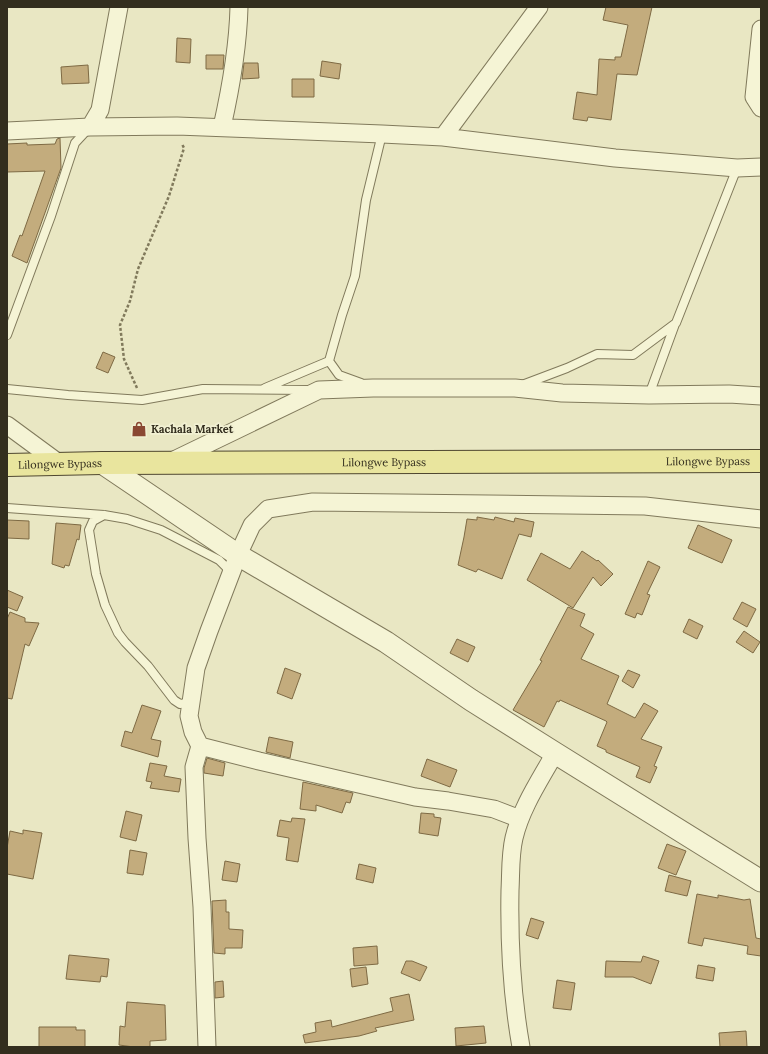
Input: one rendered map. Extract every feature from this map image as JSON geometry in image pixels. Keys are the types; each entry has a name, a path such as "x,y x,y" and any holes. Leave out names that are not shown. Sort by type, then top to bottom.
{"main road":[{"name":"Lilongwe Bypass","path":"7,465 168,462 761,461"}],"street":[{"path":"90,127 100,110 119,7"},
{"path":"222,128 234,74 239,28 239,7"},
{"path":"443,137 539,7"},
{"path":"761,29 754,96 761,108"},
{"path":"7,131 90,127 177,126 382,134 443,137 615,158 737,168 761,167"},
{"path":"168,462 319,390 373,388 515,388 562,392 649,395 729,394 761,396"},
{"path":"7,425 60,464"},
{"path":"102,463 234,565 386,642 471,700 555,754 761,881"},
{"path":"207,1047 202,907 196,838 194,767 200,746 193,732 188,716 199,661 208,631 234,565 252,526 268,509 313,502 645,506 761,519"},
{"path":"200,746 415,798 448,801 494,809 520,819"},
{"path":"521,1047 515,1009 510,910 511,856 514,838 520,819 555,754"}],"lane":[{"path":"7,335 51,216 75,143 90,127"},
{"path":"329,361 342,314 355,276 366,200 382,134"},
{"path":"649,395 737,168"},
{"path":"515,388 567,368 596,354 633,355 676,323"},
{"path":"262,389 329,361"},
{"path":"329,361 339,375 373,388"},
{"path":"7,389 142,400 203,389 319,390"},
{"path":"7,508 127,518 162,530 219,560 226,567 234,565"},
{"path":"104,515 93,521 89,530 96,574 105,605 118,633 148,666 174,700 180,704 187,703 191,695"}],"path":[{"path":"142,400 124,360 120,325 130,301 138,269 169,196 184,148 177,126"}],"building":[{"path":"606,7 652,7 637,75 617,74 611,120 588,117 587,121 573,119 577,92 597,95 599,59 615,60 615,57 621,57 628,25 603,20"},
{"path":"177,38 191,39 190,63 176,62"},
{"path":"206,55 224,55 223,69 206,69"},
{"path":"322,61 341,64 339,79 320,76"},
{"path":"244,63 258,63 259,78 242,79"},
{"path":"88,65 89,83 62,84 61,67"},
{"path":"292,79 314,79 314,97 292,97"},
{"path":"60,138 61,168 27,263 12,256 20,235 22,236 45,171 7,172 7,144 55,144 57,139"},
{"path":"103,352 115,357 108,373 96,368"},
{"path":"477,517 494,520 495,517 514,522 515,518 534,522 531,537 519,534 502,579 478,569 476,572 458,565 467,519 477,520"},
{"path":"7,520 29,521 29,539 7,538"},
{"path":"56,523 81,525 79,540 77,539 69,566 65,565 64,568 52,564"},
{"path":"698,525 732,540 722,563 688,548"},
{"path":"582,551 597,561 598,560 613,574 601,586 593,577 573,608 527,580 541,553 570,569"},
{"path":"648,561 660,567 647,594 650,595 642,615 637,613 635,618 625,614"},
{"path":"7,590 23,597 17,611 7,607"},
{"path":"742,602 756,609 747,627 733,619"},
{"path":"568,607 585,614 580,626 594,634 581,659 619,676 607,704 635,718 644,703 658,711 641,739 662,747 654,766 657,767 650,783 636,777 640,767 606,752 606,750 597,746 607,722 606,721 560,700 559,702 557,701 544,727 513,710 542,661 540,660"},
{"path":"10,612 25,618 25,622 39,623 29,646 25,644 12,699 7,698 7,619"},
{"path":"689,619 703,626 697,639 683,632"},
{"path":"744,631 760,642 753,653 736,642"},
{"path":"457,639 475,647 468,662 450,653"},
{"path":"285,668 301,674 292,699 277,693"},
{"path":"628,670 640,675 633,688 622,681"},
{"path":"142,705 161,711 151,739 161,741 158,757 121,746 125,731 132,733"},
{"path":"269,737 293,742 290,758 266,752"},
{"path":"207,758 225,763 223,776 204,773"},
{"path":"427,759 457,770 450,787 421,776"},
{"path":"150,763 167,766 164,776 181,779 179,792 150,788 152,782 146,781"},
{"path":"303,782 353,793 350,803 346,802 342,813 316,805 316,811 300,809"},
{"path":"126,811 142,815 136,841 120,837"},
{"path":"421,813 434,814 434,817 441,818 438,836 419,833"},
{"path":"292,818 305,819 298,862 286,860 289,838 277,836 280,820 291,822"},
{"path":"23,830 42,833 33,879 7,874 7,848 10,831 23,834"},
{"path":"667,844 686,851 676,875 658,868"},
{"path":"130,850 147,853 143,875 127,873"},
{"path":"225,861 240,864 237,882 222,880"},
{"path":"359,864 376,868 373,883 356,879"},
{"path":"669,875 691,881 687,896 665,891"},
{"path":"697,894 718,898 718,895 744,900 750,899 756,938 761,939 761,956 747,954 748,946 704,938 702,946 688,943"},
{"path":"226,900 226,912 229,912 229,929 243,930 242,948 225,948 225,954 214,953 212,901"},
{"path":"531,918 544,922 538,939 526,935"},
{"path":"377,946 378,964 354,966 353,948"},
{"path":"69,955 109,959 107,977 101,976 100,982 66,979"},
{"path":"643,956 659,961 651,984 633,977 605,977 606,961 641,962"},
{"path":"406,961 412,961 427,967 420,981 401,973"},
{"path":"698,965 715,968 713,981 696,978"},
{"path":"366,967 368,984 352,987 350,969"},
{"path":"557,980 575,983 571,1010 553,1008"},
{"path":"223,981 224,997 215,998 215,982"},
{"path":"409,994 414,1020 375,1028 377,1031 359,1036 305,1043 303,1035 316,1032 315,1023 331,1020 332,1027 393,1011 390,998"},
{"path":"127,1002 165,1005 166,1040 150,1041 150,1047 119,1045 120,1026 125,1027"},
{"path":"484,1026 486,1043 456,1046 455,1028"},
{"path":"39,1027 76,1027 76,1030 85,1030 85,1047 39,1047"},
{"path":"746,1031 747,1047 720,1047 719,1033"}],"place":[{"name":"Kachala Market","path":"139,429"}]}
